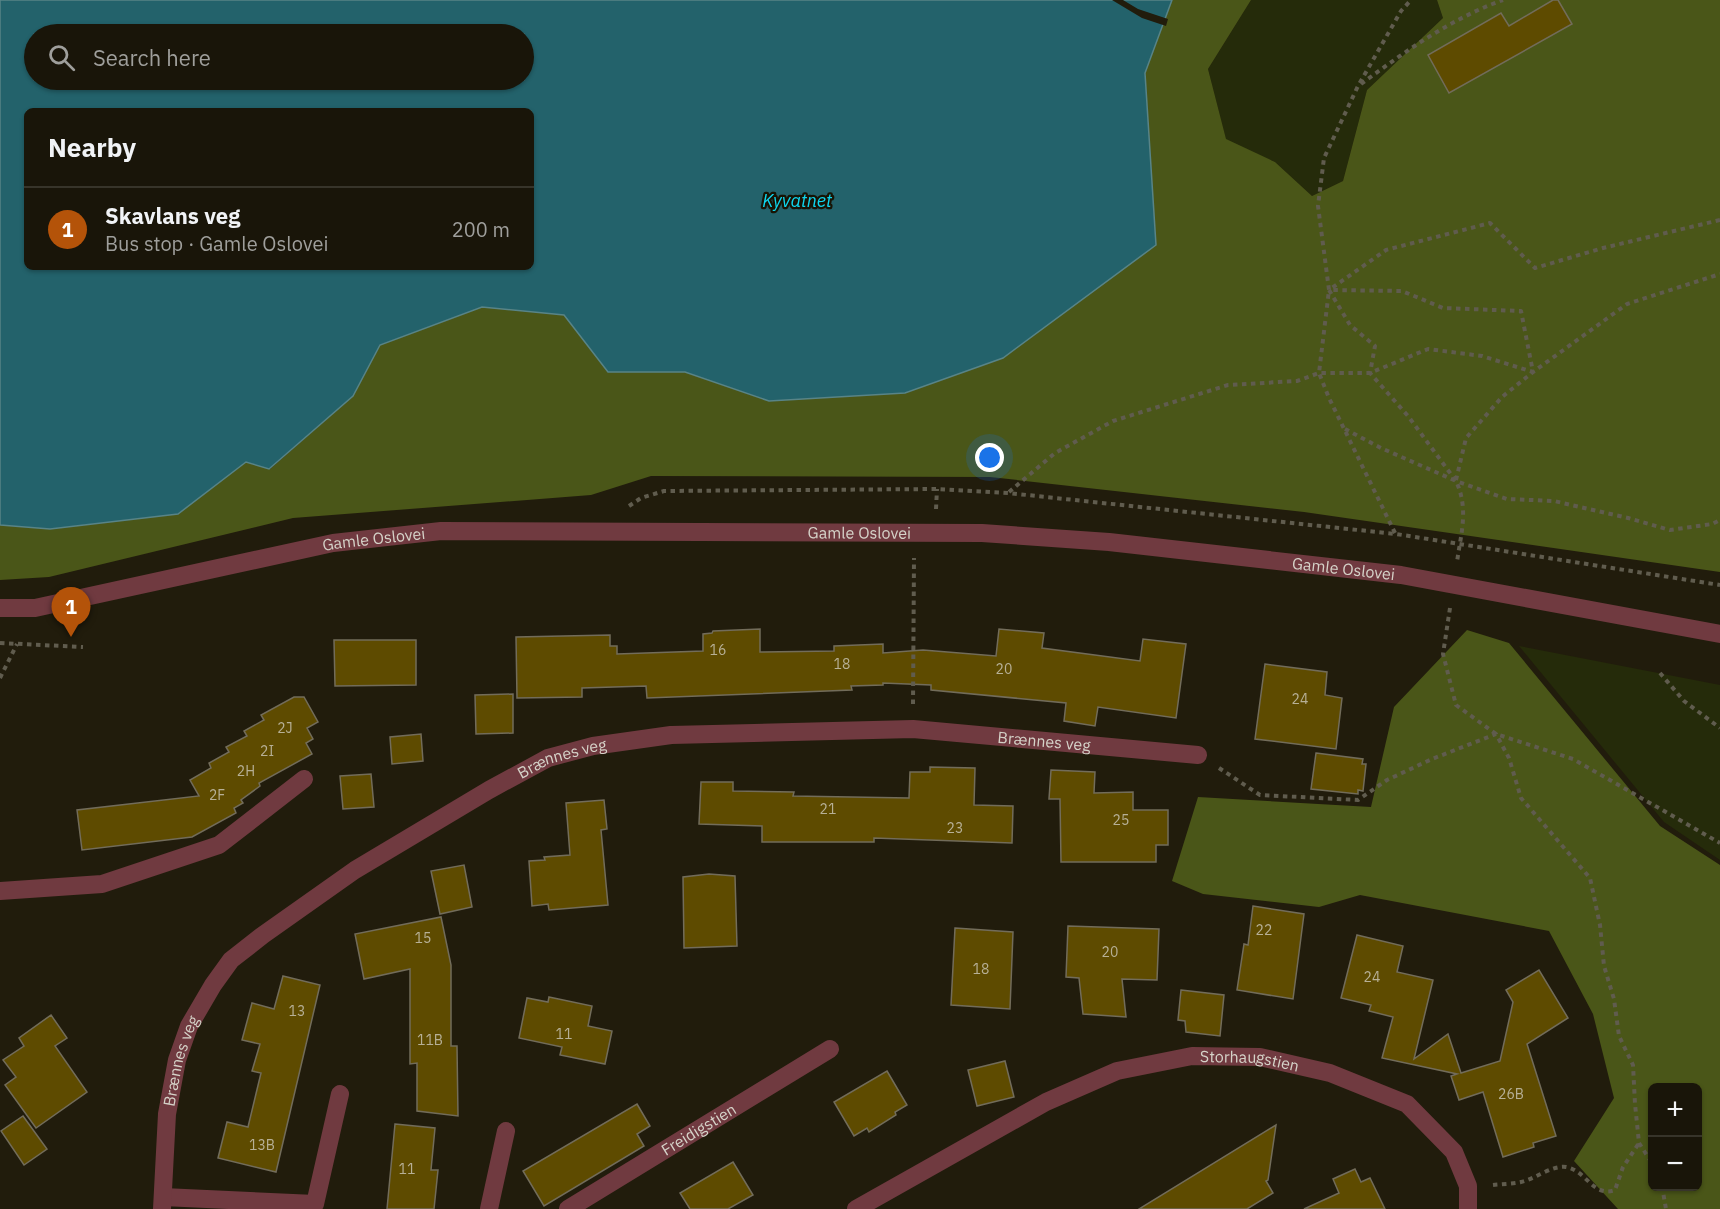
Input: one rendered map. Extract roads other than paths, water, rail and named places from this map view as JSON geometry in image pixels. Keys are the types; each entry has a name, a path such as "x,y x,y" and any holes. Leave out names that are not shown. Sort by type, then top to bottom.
{"street":[{"name":"Gamle Oslovei","path":"0,608 35,608 333,543 441,531 971,533 1109,542 1401,575 1720,634"},
{"name":"Brænnes veg","path":"340,1094 315,1204 163,1203 167,1114 177,1060 189,1026 231,960 355,870 489,790 548,758 593,746 671,735 913,729 1198,755"},
{"path":"0,891 102,884 219,845 304,779"},
{"name":"Freidigstien","path":"568,1209 830,1049"},
{"name":"Storhaugstien","path":"856,1209 1046,1102 1117,1071 1192,1056 1260,1057 1330,1073 1407,1104 1454,1152 1468,1186 1468,1209"},
{"path":"489,1209 506,1131"}],"water":[{"name":"Kyvatnet","path":"0,0 1172,0 1145,73 1156,245 1003,358 905,393 769,401 685,372 608,372 564,315 482,307 380,345 353,396 269,469 246,462 178,514 50,529 0,525"}],"place":[{"name":"Skavlans veg","path":"71,637"}]}
